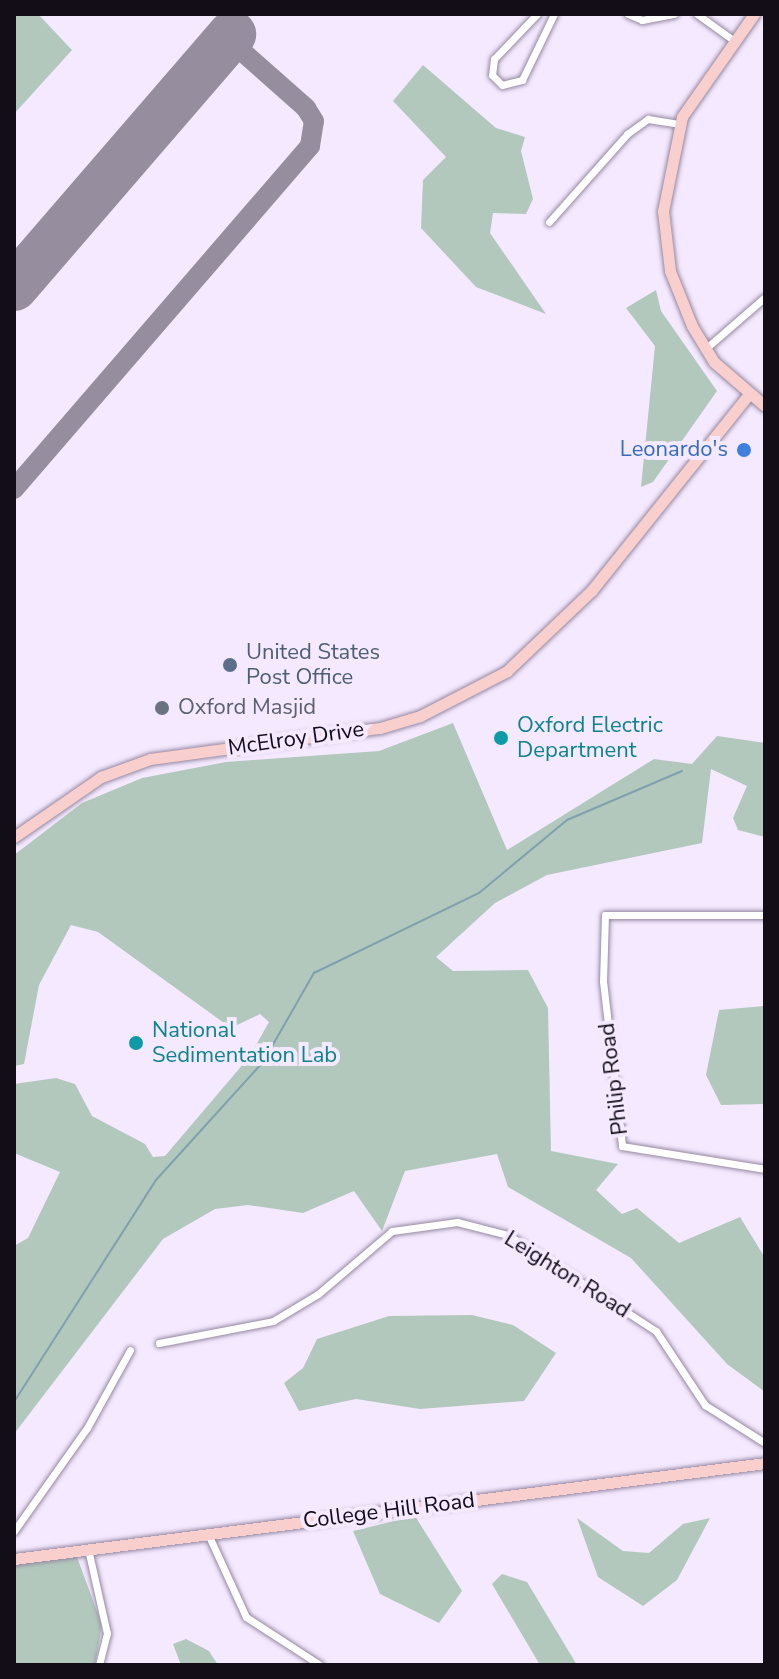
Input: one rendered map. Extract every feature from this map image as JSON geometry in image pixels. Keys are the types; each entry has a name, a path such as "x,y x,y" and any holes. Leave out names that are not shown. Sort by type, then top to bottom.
{"street":[{"path":"537,14 494,59 492,75 502,85 522,80 554,14"},
{"path":"628,14 642,20 674,14"},
{"path":"697,14 733,40"},
{"path":"754,14 733,40 679,124 665,178 665,240 681,302 705,349 765,406"},
{"path":"549,222 627,134 648,119 679,124"},
{"path":"705,349 765,297"},
{"name":"McElroy Drive","path":"14,837 101,777 150,759 380,728 493,679 547,639 592,590 749,394"},
{"name":"Philip Road","path":"765,915 605,915 603,981 622,1146 765,1169"},
{"name":"Leighton Road","path":"159,1343 273,1321 318,1294 391,1232 408,1223 457,1222 508,1235 656,1331 705,1405 765,1443"},
{"path":"14,1531 87,1428 130,1350"},
{"name":"College Hill Road","path":"14,1559 765,1463"},
{"path":"208,1534 246,1617 320,1665"},
{"path":"88,1549 107,1633 99,1665"}],"green space":[{"path":"14,14 38,14 72,50 14,114"},
{"path":"423,65 496,128 525,137 521,151 533,199 526,214 493,213 490,233 546,314 476,287 421,228 423,180 446,157 393,101"},
{"path":"656,290 661,311 717,391 653,482 641,487 655,346 626,308"},
{"path":"453,723 507,850 654,759 692,764 717,736 765,743 765,837 738,830 733,818 747,786 711,769 702,843 547,875 495,903 436,957 453,971 528,970 548,1008 551,1151 618,1164 596,1190 622,1214 637,1208 679,1243 740,1217 765,1258 765,1392 727,1364 631,1258 508,1187 497,1154 405,1171 382,1231 354,1191 303,1213 248,1205 215,1209 163,1239 14,1434 14,1246 28,1238 60,1172 14,1153 14,1084 56,1078 75,1084 92,1116 145,1144 153,1157 165,1156 250,1056 269,1022 260,1014 231,1028 98,932 71,925 39,985 24,1064 14,1066 14,855 82,803 142,778 226,762 379,751"},
{"path":"765,1006 765,1104 721,1105 706,1075 719,1010"},
{"path":"472,1315 513,1325 556,1353 524,1401 420,1409 356,1399 299,1411 284,1383 303,1368 317,1339 389,1316"},
{"path":"415,1516 462,1591 439,1623 380,1594 353,1531"},
{"path":"577,1518 623,1551 649,1553 683,1524 710,1518 677,1580 643,1606 598,1577"},
{"path":"77,1557 102,1625 95,1665 14,1665 14,1564"},
{"path":"502,1574 527,1582 577,1665 540,1665 492,1584"},
{"path":"186,1639 209,1651 218,1665 181,1665 173,1644"}],"waterway":[{"path":"14,1402 156,1180 263,1062 314,973 479,893 567,820 682,771"}],"taxiway":[{"path":"14,489 310,146 314,121 306,108 228,39"}],"runway":[{"path":"14,287 232,34"}],"place":[{"name":"Leonardo's","path":"744,450"},
{"name":"United States Post Office","path":"230,665"},
{"name":"Oxford Masjid","path":"162,708"},
{"name":"Oxford Electric Department","path":"501,738"},
{"name":"National Sedimentation Lab","path":"136,1043"}]}
